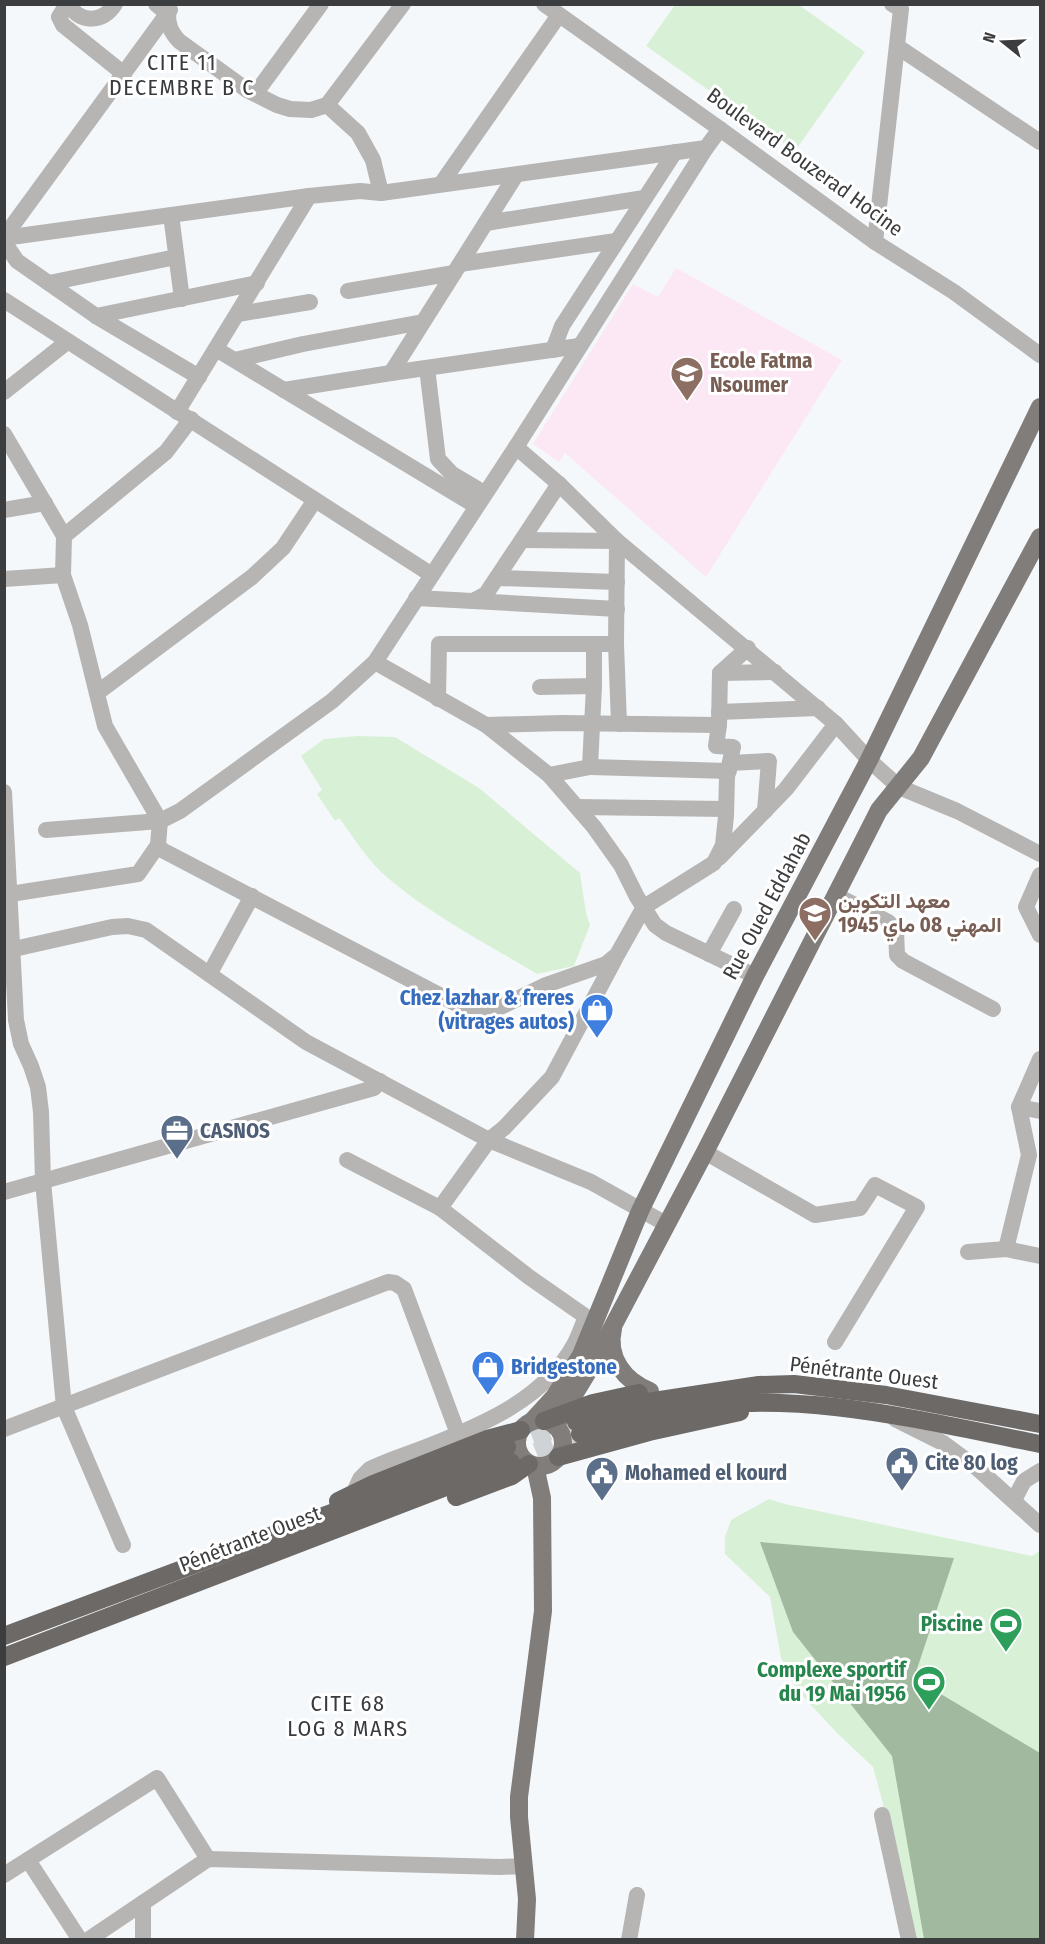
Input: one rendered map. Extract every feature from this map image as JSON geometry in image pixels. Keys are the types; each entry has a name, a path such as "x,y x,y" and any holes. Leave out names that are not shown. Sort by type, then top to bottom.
{"highway":[{"name":"Pénétrante Ouest","path":"553,1424 647,1402 759,1385 794,1384 886,1395 1041,1424"},
{"path":"304,1524 354,1492 487,1438 553,1424 593,1403 650,1391 691,1387 722,1390"},
{"path":"556,1459 638,1434 733,1415 757,1404"},
{"name":"Pénétrante Ouest","path":"553,1424 683,1408 796,1404 884,1413 1041,1443"},
{"name":"Pénétrante Ouest","path":"4,1636 304,1524 521,1460"},
{"name":"Pénétrante Ouest","path":"4,1657 521,1460"}],"main road":[{"name":"Rue Oued Eddahab","path":"553,1424 554,1397 570,1374 590,1320 640,1211 755,976 869,760 1041,407"},
{"path":"542,1498 521,1460 517,1449 518,1436 553,1424 592,1366 705,1152 879,810 921,758 1041,537"},
{"path":"615,1322 612,1340 615,1358 628,1379 650,1391"},
{"path":"525,1940 527,1899 519,1797 543,1611 542,1498 546,1479 562,1451 562,1438 553,1424"},
{"path":"521,1460 542,1467 556,1459"}],"street":[{"path":"115,4 110,12 94,19 78,16 68,4 59,17 63,25 124,74"},
{"path":"253,92 258,90 321,4"},
{"path":"166,8 168,25 179,41 248,90 290,110 311,110 327,105 403,4"},
{"name":"Boulevard Bouzerad Hocine","path":"544,4 875,242 954,292 1041,355"},
{"path":"875,242 901,9 892,4"},
{"path":"4,239 124,74 166,8"},
{"path":"441,184 559,15"},
{"path":"898,47 1041,142"},
{"path":"327,105 358,133 373,160 381,193"},
{"path":"46,830 160,821 180,811 332,701 375,662 720,129"},
{"path":"4,239 309,196 360,191 381,193 706,148"},
{"path":"553,350 562,326 675,152"},
{"path":"391,373 516,175"},
{"path":"64,536 166,452 184,416 199,377 309,196"},
{"path":"486,223 644,198"},
{"path":"171,215 182,299"},
{"path":"4,239 17,261 48,283 96,316 199,377"},
{"path":"348,291 457,268 616,241"},
{"path":"48,283 176,257"},
{"path":"96,316 257,283"},
{"path":"4,300 432,575"},
{"path":"238,314 310,302"},
{"path":"235,360 303,344 423,322"},
{"path":"4,392 67,342"},
{"path":"284,390 579,346"},
{"path":"216,349 284,390 480,500"},
{"path":"427,368 438,459 480,500"},
{"path":"4,434 64,536 63,574 80,625 105,726 160,821 158,845 138,874 8,895"},
{"path":"516,447 559,484 617,541 818,708 899,787 1038,848"},
{"path":"472,601 486,594 559,484"},
{"path":"97,693 252,578 284,548 315,500"},
{"path":"4,510 45,503"},
{"path":"522,540 617,541"},
{"path":"617,541 616,644 619,724"},
{"path":"4,579 63,574"},
{"path":"497,578 617,582"},
{"path":"416,598 617,609"},
{"path":"438,699 439,644 616,644"},
{"path":"590,767 594,644"},
{"path":"714,863 723,845 729,767 733,747 716,746 720,673 748,648"},
{"path":"375,662 486,725 549,775 594,827 621,865 637,897 655,925 666,933 755,976"},
{"path":"720,673 776,672"},
{"path":"540,687 594,686"},
{"path":"486,725 619,724 719,719 818,708"},
{"path":"440,1208 489,1140 504,1128 552,1077 644,907 714,863 786,789 836,724"},
{"path":"549,775 590,767 729,767 769,760 761,815"},
{"path":"4,792 16,1020 21,1044 38,1087 43,1181 64,1407 123,1545"},
{"path":"577,807 761,815"},
{"path":"158,845 162,850 481,1014 488,1013 546,985 606,964 617,955"},
{"path":"1041,875 1033,911 1041,935"},
{"path":"835,895 888,922 896,930 897,956 903,961 993,1009"},
{"path":"210,973 252,896"},
{"path":"709,954 734,909"},
{"path":"14,949 112,927 128,926 146,930 306,1042 489,1140 591,1182 666,1224"},
{"path":"1006,1249 1035,1156 1019,1107 1041,1059"},
{"path":"4,1192 374,1088 380,1081"},
{"path":"1019,1107 1041,1111"},
{"path":"705,1152 815,1215 860,1208 875,1185 916,1207 834,1342"},
{"path":"347,1160 440,1208 590,1320 562,1362 521,1402 458,1434 370,1469 360,1479 354,1492"},
{"path":"968,1252 1006,1249 1041,1256"},
{"path":"4,1429 384,1282 391,1282 404,1289 458,1434"},
{"path":"884,1413 943,1443 977,1468 1041,1525"},
{"path":"1014,1500 1024,1481 1041,1471"},
{"path":"4,1875 157,1778 208,1860"},
{"path":"882,1815 909,1940"},
{"path":"28,1860 88,1939 208,1860 524,1866"},
{"path":"629,1940 637,1895"},
{"path":"143,1903 143,1940"}],"shaded area":[{"name":"Ecole Fatma Nsoumer","path":"676,268 842,360 706,577 565,453 559,462 533,444 633,284 658,297"}],"green space":[{"path":"675,5 799,5 865,52 795,151 646,46"},
{"path":"357,736 395,737 479,788 580,873 590,925 574,966 537,974 423,905 375,866 339,818 335,821 317,794 322,790 301,756 324,739"},
{"name":"Complexe sportif du 19 Mai 1956","path":"769,1499 1032,1556 1040,1551 1040,1939 910,1939 882,1800 873,1767 797,1690 781,1658 770,1597 725,1554 725,1537 731,1520"},
{"path":"760,1542 954,1558 914,1678 1040,1753 1040,1939 924,1939 892,1756 793,1632"}],"tunnel":[{"path":"507,1447 576,1422"},
{"path":"511,1462 580,1434"}],"place":[{"name":"Ecole Fatma Nsoumer","path":"687,402"},
{"name":"معهد التكوين المهني 08 ماي 1945","path":"815,942"},
{"name":"Chez lazhar & freres (vitrages autos)","path":"597,1039"},
{"name":"CASNOS","path":"177,1160"},
{"name":"Bridgestone","path":"488,1396"},
{"name":"Cite 80 log","path":"902,1492"},
{"name":"Mohamed el kourd","path":"602,1502"},
{"name":"Piscine","path":"1006,1653"},
{"name":"Complexe sportif du 19 Mai 1956","path":"929,1711"}],"district":[{"name":"CITE 11 DECEMBRE B C","path":"182,74"},
{"name":"CITE 68 LOG 8 MARS","path":"348,1716"}]}
